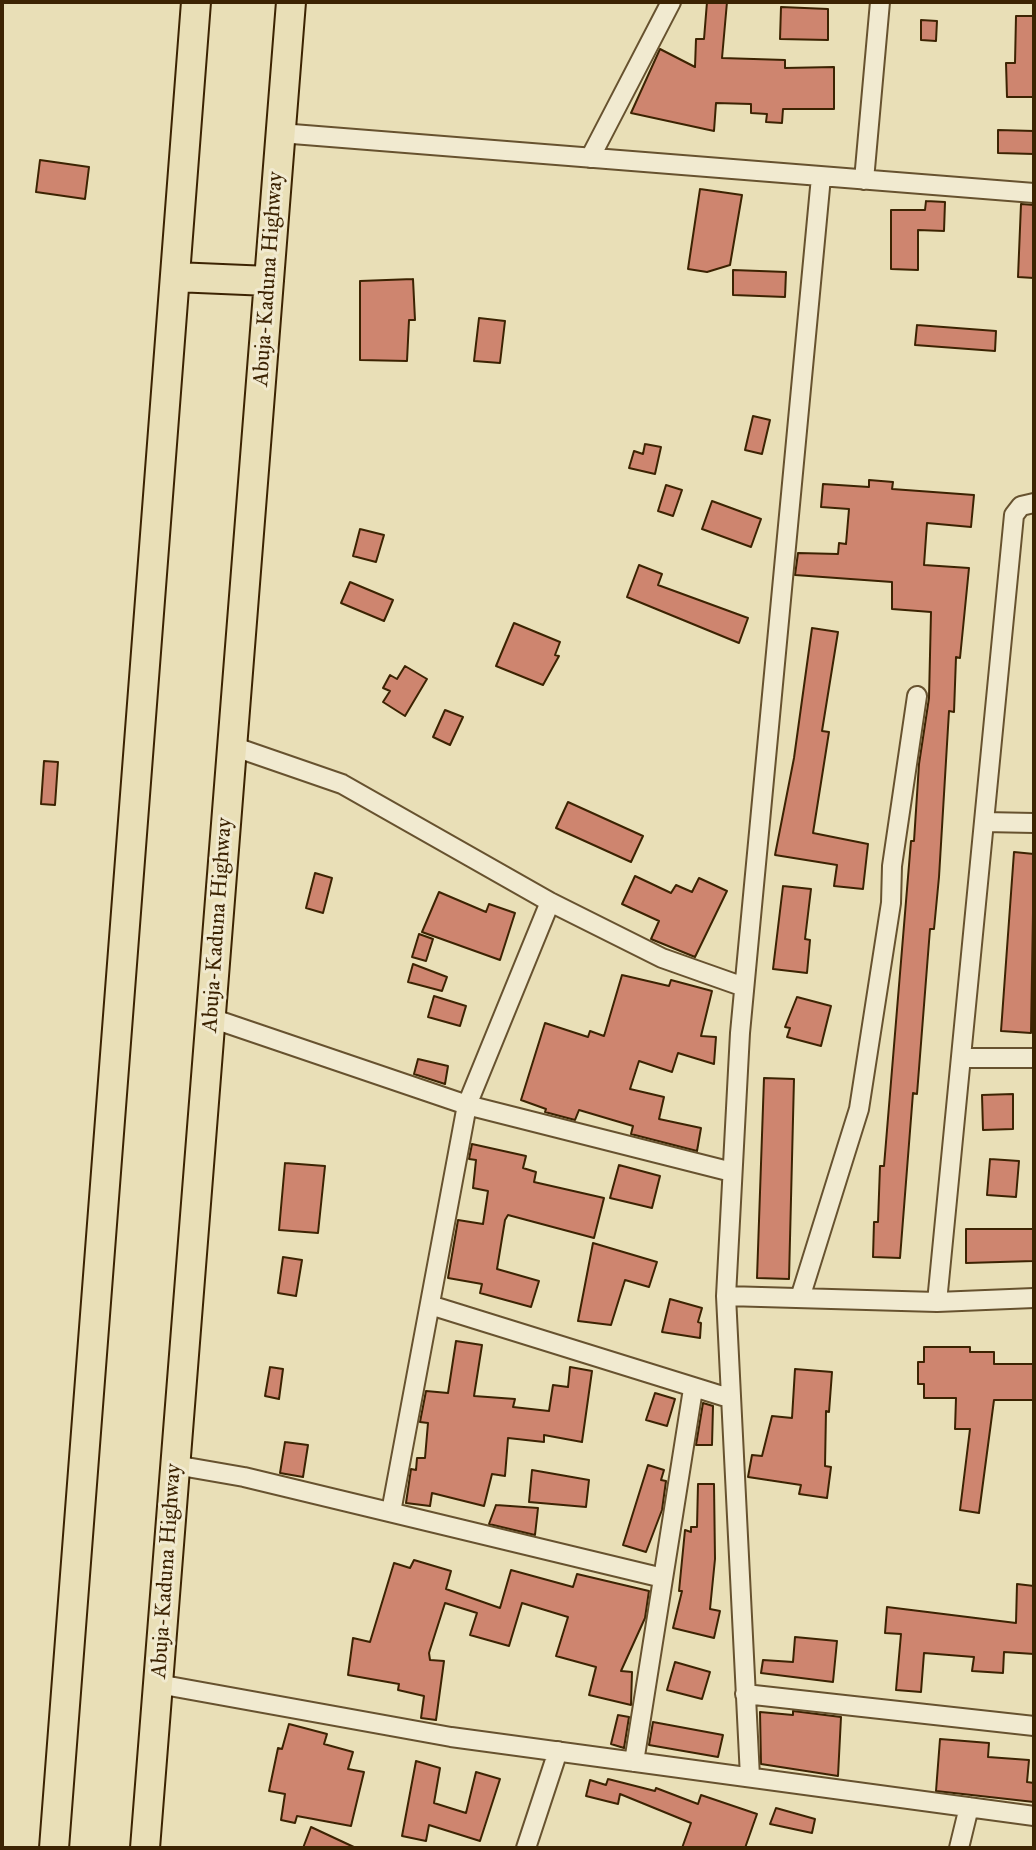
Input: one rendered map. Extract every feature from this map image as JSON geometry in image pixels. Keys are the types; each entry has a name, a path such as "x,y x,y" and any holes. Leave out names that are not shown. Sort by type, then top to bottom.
{"highway":[{"path":"54,1848 196,2"},
{"name":"Abuja-Kaduna Highway","path":"145,1848 291,2"},
{"path":"175,277 269,281"}],"street":[{"path":"590,158 671,2"},
{"path":"864,180 880,2"},
{"path":"280,133 1034,193"},
{"path":"750,1777 726,1296 744,987 821,177"},
{"path":"937,1302 1014,515 1021,506 1034,503"},
{"path":"800,1298 859,1109 891,903 892,866 917,696"},
{"path":"232,746 342,784 550,902 662,958 744,987"},
{"path":"984,822 1034,823"},
{"path":"391,1512 467,1105 550,902"},
{"path":"211,1018 467,1105 732,1172"},
{"path":"961,1058 1034,1058"},
{"path":"726,1296 937,1302 1034,1298"},
{"path":"430,1305 729,1398"},
{"path":"634,1762 693,1389"},
{"path":"175,1465 244,1477 663,1578"},
{"path":"158,1684 451,1737 1034,1816"},
{"path":"745,1694 1034,1726"},
{"path":"526,1848 558,1751"},
{"path":"959,1848 969,1807"}],"building":[{"path":"707,2 727,2 722,58 785,60 785,68 834,67 834,109 783,109 782,123 766,122 767,114 751,113 751,104 716,103 714,131 631,113 660,49 695,67 696,39 704,39"},
{"path":"781,7 828,9 828,40 780,39"},
{"path":"1016,16 1034,16 1034,97 1007,97 1006,63 1015,63"},
{"path":"921,20 937,21 936,41 921,40"},
{"path":"998,130 1034,131 1034,154 998,153"},
{"path":"40,160 89,167 85,199 36,192"},
{"path":"700,189 742,195 730,265 707,272 688,269"},
{"path":"926,201 945,202 944,231 918,230 918,270 891,269 891,210 925,210"},
{"path":"1021,204 1034,205 1034,278 1018,277"},
{"path":"733,270 786,272 785,297 733,295"},
{"path":"413,279 415,320 409,320 407,361 360,360 360,281"},
{"path":"479,318 505,321 500,363 474,361"},
{"path":"917,325 996,331 995,351 915,345"},
{"path":"753,416 770,420 762,454 745,450"},
{"path":"645,444 661,447 655,474 629,468 634,451 643,454"},
{"path":"869,480 893,482 892,489 974,495 971,527 927,523 924,565 969,568 960,658 956,657 954,712 949,711 939,877 934,929 930,929 917,1094 913,1093 900,1258 873,1257 874,1222 878,1222 880,1166 884,1166 911,841 914,841 919,764 929,698 931,612 892,609 892,582 795,575 798,553 838,554 839,543 846,544 849,509 821,507 823,484 869,487"},
{"path":"666,485 682,490 673,516 658,511"},
{"path":"712,501 761,519 751,547 702,529"},
{"path":"360,529 384,535 376,562 353,556"},
{"path":"639,565 662,574 658,585 748,618 739,643 627,597"},
{"path":"350,582 393,600 384,621 341,603"},
{"path":"514,623 560,642 555,655 559,656 543,685 496,666"},
{"path":"812,628 838,632 822,731 829,732 813,833 868,844 863,889 834,886 837,865 775,855 794,758"},
{"path":"405,666 427,679 405,716 383,702 390,691 383,688 390,675 397,679"},
{"path":"445,710 463,717 450,745 433,737"},
{"path":"44,761 58,762 55,805 41,804"},
{"path":"568,802 643,836 631,862 556,828"},
{"path":"1014,852 1034,854 1031,1033 1001,1031"},
{"path":"315,873 332,878 323,913 306,908"},
{"path":"635,876 671,893 676,885 692,892 699,878 727,891 695,957 651,939 659,921 622,904"},
{"path":"783,886 811,889 805,939 810,940 807,973 773,969"},
{"path":"439,892 486,912 489,904 515,913 500,960 422,932"},
{"path":"419,934 433,939 426,961 412,957"},
{"path":"413,964 447,977 442,991 408,982"},
{"path":"622,975 669,986 671,980 712,991 701,1036 716,1037 714,1064 678,1053 672,1072 639,1061 630,1089 664,1097 659,1119 701,1128 697,1151 631,1134 633,1126 579,1110 575,1120 545,1112 546,1109 521,1100 545,1023 588,1037 590,1031 604,1036"},
{"path":"434,996 466,1006 460,1026 428,1017"},
{"path":"797,997 831,1006 821,1046 787,1037 790,1028 785,1027"},
{"path":"418,1059 448,1066 445,1084 414,1074"},
{"path":"764,1078 794,1079 789,1279 757,1278"},
{"path":"1013,1094 1013,1129 983,1130 982,1095"},
{"path":"472,1144 526,1156 523,1168 536,1172 534,1182 604,1198 594,1238 508,1215 497,1269 539,1281 531,1307 480,1293 482,1284 448,1278 458,1220 483,1224 488,1191 473,1188 476,1160 469,1159"},
{"path":"990,1159 1019,1161 1016,1197 987,1195"},
{"path":"285,1163 325,1166 318,1233 279,1230"},
{"path":"619,1165 660,1176 652,1208 610,1198"},
{"path":"966,1229 1034,1229 1034,1261 966,1263"},
{"path":"593,1243 657,1262 649,1287 625,1280 611,1325 578,1321"},
{"path":"283,1257 302,1260 296,1296 278,1293"},
{"path":"670,1299 702,1308 698,1322 701,1323 700,1338 662,1332"},
{"path":"456,1341 482,1345 474,1396 515,1399 513,1407 549,1411 553,1385 568,1387 570,1367 592,1371 582,1442 544,1435 544,1442 508,1438 505,1476 492,1474 484,1506 432,1493 430,1506 406,1503 411,1469 416,1470 417,1458 425,1458 428,1423 420,1422 426,1391 448,1393"},
{"path":"924,1347 970,1347 970,1352 994,1352 994,1364 1034,1364 1034,1400 994,1400 979,1513 960,1510 970,1429 955,1429 956,1398 924,1398 924,1384 918,1384 918,1362 924,1362"},
{"path":"270,1367 283,1369 279,1399 265,1396"},
{"path":"795,1369 832,1372 829,1412 826,1411 825,1466 831,1467 827,1498 799,1494 801,1485 748,1477 752,1455 762,1456 772,1416 792,1418"},
{"path":"655,1393 675,1399 667,1426 646,1420"},
{"path":"703,1403 713,1406 712,1445 696,1445"},
{"path":"285,1442 308,1445 303,1477 280,1473"},
{"path":"648,1465 664,1470 661,1480 666,1481 662,1510 646,1552 623,1545"},
{"path":"532,1470 589,1480 586,1507 529,1502"},
{"path":"698,1484 714,1484 715,1559 710,1609 720,1611 714,1638 673,1628 682,1591 679,1591 685,1530 691,1532 691,1527 697,1527"},
{"path":"496,1505 538,1508 535,1535 489,1524"},
{"path":"414,1560 451,1571 446,1589 500,1608 511,1570 573,1587 577,1574 649,1591 645,1618 621,1671 632,1672 631,1705 589,1695 596,1667 556,1656 568,1617 522,1603 509,1646 470,1635 477,1613 445,1603 429,1653 430,1660 444,1661 436,1720 421,1718 424,1696 398,1690 399,1684 348,1675 353,1638 370,1642 394,1563 410,1568"},
{"path":"1017,1584 1034,1586 1034,1654 1004,1652 1003,1673 972,1671 974,1657 924,1653 921,1692 896,1690 901,1634 885,1633 887,1607 1016,1623"},
{"path":"795,1637 837,1641 833,1682 761,1673 763,1660 793,1662"},
{"path":"675,1662 710,1672 702,1699 667,1690"},
{"path":"793,1711 841,1717 838,1776 761,1764 760,1712 793,1715"},
{"path":"618,1715 629,1717 624,1748 611,1744"},
{"path":"653,1722 723,1735 718,1757 649,1745"},
{"path":"289,1724 327,1734 324,1744 353,1752 348,1769 364,1772 351,1826 297,1816 295,1823 281,1820 285,1794 269,1791 278,1748 282,1749"},
{"path":"940,1739 989,1743 988,1757 1029,1760 1027,1782 1034,1783 1034,1802 936,1791"},
{"path":"416,1761 440,1768 434,1803 466,1813 476,1772 500,1779 480,1841 429,1825 426,1841 402,1836"},
{"path":"608,1779 655,1791 656,1788 698,1804 701,1795 757,1814 745,1848 682,1848 691,1823 620,1794 618,1804 586,1796 590,1780 606,1785"},
{"path":"776,1808 815,1819 812,1833 770,1824"},
{"path":"311,1827 356,1848 303,1848"}]}
